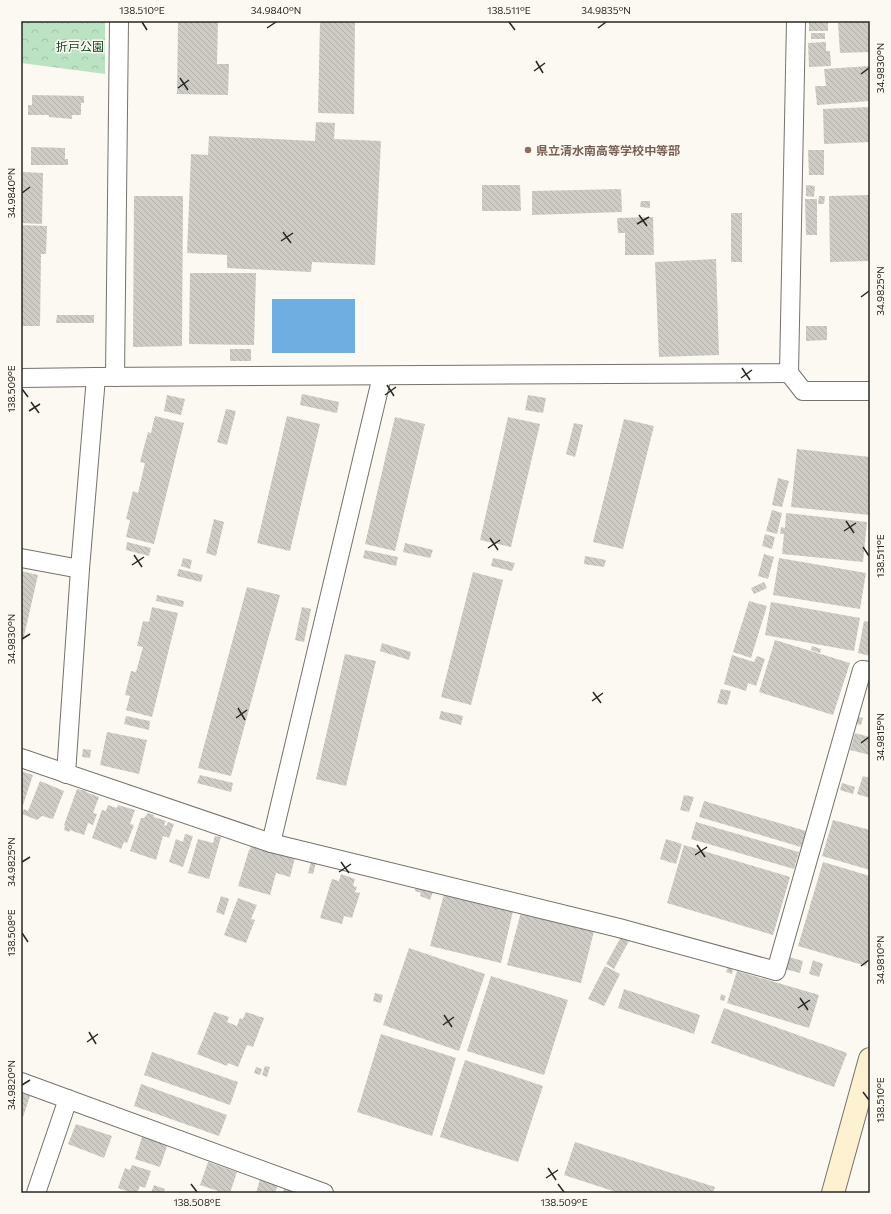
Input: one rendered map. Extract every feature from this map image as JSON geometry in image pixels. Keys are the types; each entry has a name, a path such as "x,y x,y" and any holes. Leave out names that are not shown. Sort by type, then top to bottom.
{"street":[{"path":"115,376 119,21"},
{"path":"796,21 789,373 804,392 870,391"},
{"path":"21,378 115,376 789,373"},
{"path":"271,843 382,376"},
{"path":"66,774 80,569 96,377"},
{"path":"21,558 80,569"},
{"path":"21,758 271,843 619,928 776,971 862,670 870,671"},
{"path":"833,1193 870,1059"},
{"path":"21,1082 324,1193"},
{"path":"36,1193 68,1100"}],"green space":[{"name":"折戸公園","path":"21,21 105,21 105,74 21,63"}],"water":[{"path":"272,299 355,299 355,353 272,353"}],"building":[{"path":"178,21 218,21 217,64 229,64 228,95 177,94"},
{"path":"320,21 355,21 354,114 318,113"},
{"path":"809,21 828,21 828,31 809,31"},
{"path":"870,21 870,52 840,53 838,23"},
{"path":"811,33 825,33 825,39 811,39"},
{"path":"826,42 826,51 830,51 831,66 809,67 808,43"},
{"path":"870,66 870,101 817,105 815,86 826,86 824,69"},
{"path":"32,95 84,96 84,103 81,103 81,115 72,115 72,119 49,117 49,115 28,115 28,105 32,105"},
{"path":"870,107 870,142 824,144 823,109"},
{"path":"316,122 335,123 334,139 381,141 375,265 312,262 311,272 227,268 227,255 187,253 191,154 208,155 209,136 315,141"},
{"path":"31,147 65,148 65,159 68,159 68,165 31,165"},
{"path":"808,150 824,150 824,175 809,175"},
{"path":"23,172 43,173 42,224 21,223"},
{"path":"482,185 520,185 521,211 482,211"},
{"path":"806,185 815,186 814,197 806,196"},
{"path":"621,189 622,212 532,215 532,191"},
{"path":"870,195 870,261 830,262 829,196"},
{"path":"134,196 183,196 182,346 133,347"},
{"path":"819,196 825,196 824,204 818,204"},
{"path":"805,199 817,199 817,235 806,235"},
{"path":"641,201 650,201 650,208 640,207"},
{"path":"731,213 742,213 742,262 731,262"},
{"path":"653,217 654,255 625,255 625,233 618,233 617,218"},
{"path":"21,225 47,226 46,254 41,254 40,326 21,326"},
{"path":"716,259 719,355 659,357 655,262"},
{"path":"190,273 256,273 254,345 189,344"},
{"path":"57,315 94,315 94,323 56,323"},
{"path":"806,326 827,326 827,340 806,341"},
{"path":"230,349 251,349 251,361 230,361"},
{"path":"302,394 339,402 337,413 300,405"},
{"path":"167,395 185,399 181,415 164,411"},
{"path":"528,395 546,398 543,413 525,410"},
{"path":"226,409 236,411 227,445 217,442"},
{"path":"155,416 184,423 154,544 126,537 130,520 126,519 133,491 138,493 145,463 140,462 148,432 151,433"},
{"path":"287,416 320,424 290,551 257,543"},
{"path":"395,417 425,424 395,551 365,544"},
{"path":"508,417 540,424 511,547 480,540"},
{"path":"624,419 654,426 623,549 593,542"},
{"path":"574,423 583,425 575,457 566,454"},
{"path":"797,449 870,457 870,515 791,507"},
{"path":"778,478 789,481 782,507 772,505"},
{"path":"772,510 782,513 777,534 766,531"},
{"path":"786,513 867,522 863,562 782,554 784,534 780,534 781,527 785,528"},
{"path":"214,519 224,522 216,556 206,553"},
{"path":"765,534 775,537 772,549 762,546"},
{"path":"127,542 151,548 149,556 126,550"},
{"path":"405,543 433,550 430,558 403,552"},
{"path":"365,550 398,557 396,566 363,558"},
{"path":"764,554 774,557 768,579 758,576"},
{"path":"585,556 606,560 604,567 584,564"},
{"path":"183,558 192,560 190,569 181,566"},
{"path":"493,558 515,563 512,571 491,566"},
{"path":"779,558 866,573 860,609 773,595"},
{"path":"179,569 203,575 201,582 177,576"},
{"path":"21,571 38,575 22,645 21,645"},
{"path":"473,572 503,580 471,705 441,697"},
{"path":"764,582 767,588 754,594 751,588"},
{"path":"247,587 280,595 231,776 198,768"},
{"path":"157,595 184,601 183,607 156,601"},
{"path":"749,601 767,606 751,658 733,652"},
{"path":"771,602 860,618 854,651 765,635"},
{"path":"152,607 178,613 152,717 126,710 130,696 125,695 131,671 136,672 143,647 137,646 143,621 149,622"},
{"path":"302,607 311,609 304,642 295,640"},
{"path":"864,621 870,622 870,656 858,653"},
{"path":"775,640 850,663 833,715 759,692"},
{"path":"382,643 411,652 409,660 380,651"},
{"path":"812,646 821,649 820,653 811,650"},
{"path":"345,654 376,661 346,786 316,779"},
{"path":"732,655 754,662 757,656 765,659 756,686 748,683 746,691 724,684"},
{"path":"721,689 731,691 727,705 717,703"},
{"path":"441,711 463,716 461,725 439,719"},
{"path":"126,716 150,721 149,730 124,724"},
{"path":"854,716 863,718 861,725 852,723"},
{"path":"107,732 147,740 139,774 100,765"},
{"path":"855,733 870,737 870,755 850,750"},
{"path":"83,749 91,750 90,758 82,757"},
{"path":"21,771 33,775 23,805 21,804"},
{"path":"200,775 233,783 231,792 197,783"},
{"path":"863,776 870,778 870,798 857,794"},
{"path":"40,781 64,791 53,819 42,816 37,820 22,814 24,809 28,811"},
{"path":"842,783 855,787 853,794 840,790"},
{"path":"77,789 99,797 93,813 97,814 93,825 88,823 84,835 70,830 69,832 64,830 64,825"},
{"path":"684,795 694,797 689,812 680,810"},
{"path":"704,801 806,831 801,847 699,817"},
{"path":"108,805 117,808 118,805 135,810 130,824 134,825 127,843 124,842 121,849 92,838 102,810 106,811"},
{"path":"148,813 154,815 154,817 166,821 164,825 166,826 168,822 174,824 169,838 163,836 156,860 130,851 141,818 144,818"},
{"path":"833,820 870,830 870,870 822,856"},
{"path":"696,822 799,852 794,869 691,839"},
{"path":"185,834 193,836 183,867 169,862 176,839 183,842"},
{"path":"215,836 221,837 209,879 188,873 198,839 213,843"},
{"path":"666,839 682,844 676,864 660,859"},
{"path":"251,845 295,858 290,877 276,873 270,895 238,886"},
{"path":"684,845 790,877 773,935 667,903"},
{"path":"311,862 316,863 313,874 308,873"},
{"path":"823,862 870,876 870,952 866,966 798,946"},
{"path":"341,874 355,879 353,886 357,887 355,892 360,893 352,918 344,916 342,924 320,918 332,879 339,881"},
{"path":"416,887 433,892 430,900 420,896 421,893 415,891"},
{"path":"444,894 513,911 501,963 430,946"},
{"path":"221,896 229,899 224,915 216,912"},
{"path":"238,898 257,905 251,919 255,920 246,943 224,935"},
{"path":"521,912 594,931 581,983 507,965"},
{"path":"621,937 629,941 614,969 606,964"},
{"path":"409,948 485,974 459,1051 383,1025"},
{"path":"789,957 803,961 800,973 785,969"},
{"path":"813,960 823,964 819,977 809,974"},
{"path":"605,966 620,974 604,1006 588,999"},
{"path":"728,967 733,968 732,974 726,972"},
{"path":"737,971 819,995 809,1028 727,1003"},
{"path":"491,976 568,1000 544,1075 467,1051"},
{"path":"624,989 700,1015 694,1034 618,1008"},
{"path":"375,993 383,995 381,1003 373,1001"},
{"path":"721,994 726,996 724,1001 720,1000"},
{"path":"724,1008 847,1053 834,1087 711,1043"},
{"path":"214,1012 229,1017 227,1022 237,1026 240,1018 243,1019 246,1012 264,1018 253,1047 247,1045 238,1067 228,1063 227,1066 197,1054"},
{"path":"381,1034 456,1058 432,1136 357,1112"},
{"path":"152,1052 238,1082 230,1105 144,1075"},
{"path":"465,1060 543,1086 518,1162 440,1137"},
{"path":"265,1066 270,1067 267,1077 262,1075"},
{"path":"256,1067 262,1069 260,1075 254,1073"},
{"path":"141,1084 227,1115 219,1136 134,1106"},
{"path":"21,1093 30,1096 23,1117 21,1116"},
{"path":"76,1124 112,1136 104,1158 68,1144"},
{"path":"143,1134 168,1143 160,1167 135,1159"},
{"path":"575,1142 715,1187 713,1193 619,1193 564,1175"},
{"path":"208,1162 237,1172 230,1193 217,1193 218,1191 200,1185"},
{"path":"132,1165 151,1171 145,1188 140,1186 137,1193 132,1193 118,1188 125,1168 130,1170"},
{"path":"261,1176 279,1182 275,1193 256,1193"},
{"path":"154,1185 165,1189 163,1193 151,1193"},
{"path":"285,1185 308,1193 283,1193"}],"place":[{"name":"県立清水南高等学校中等部","path":"528,150"}]}
